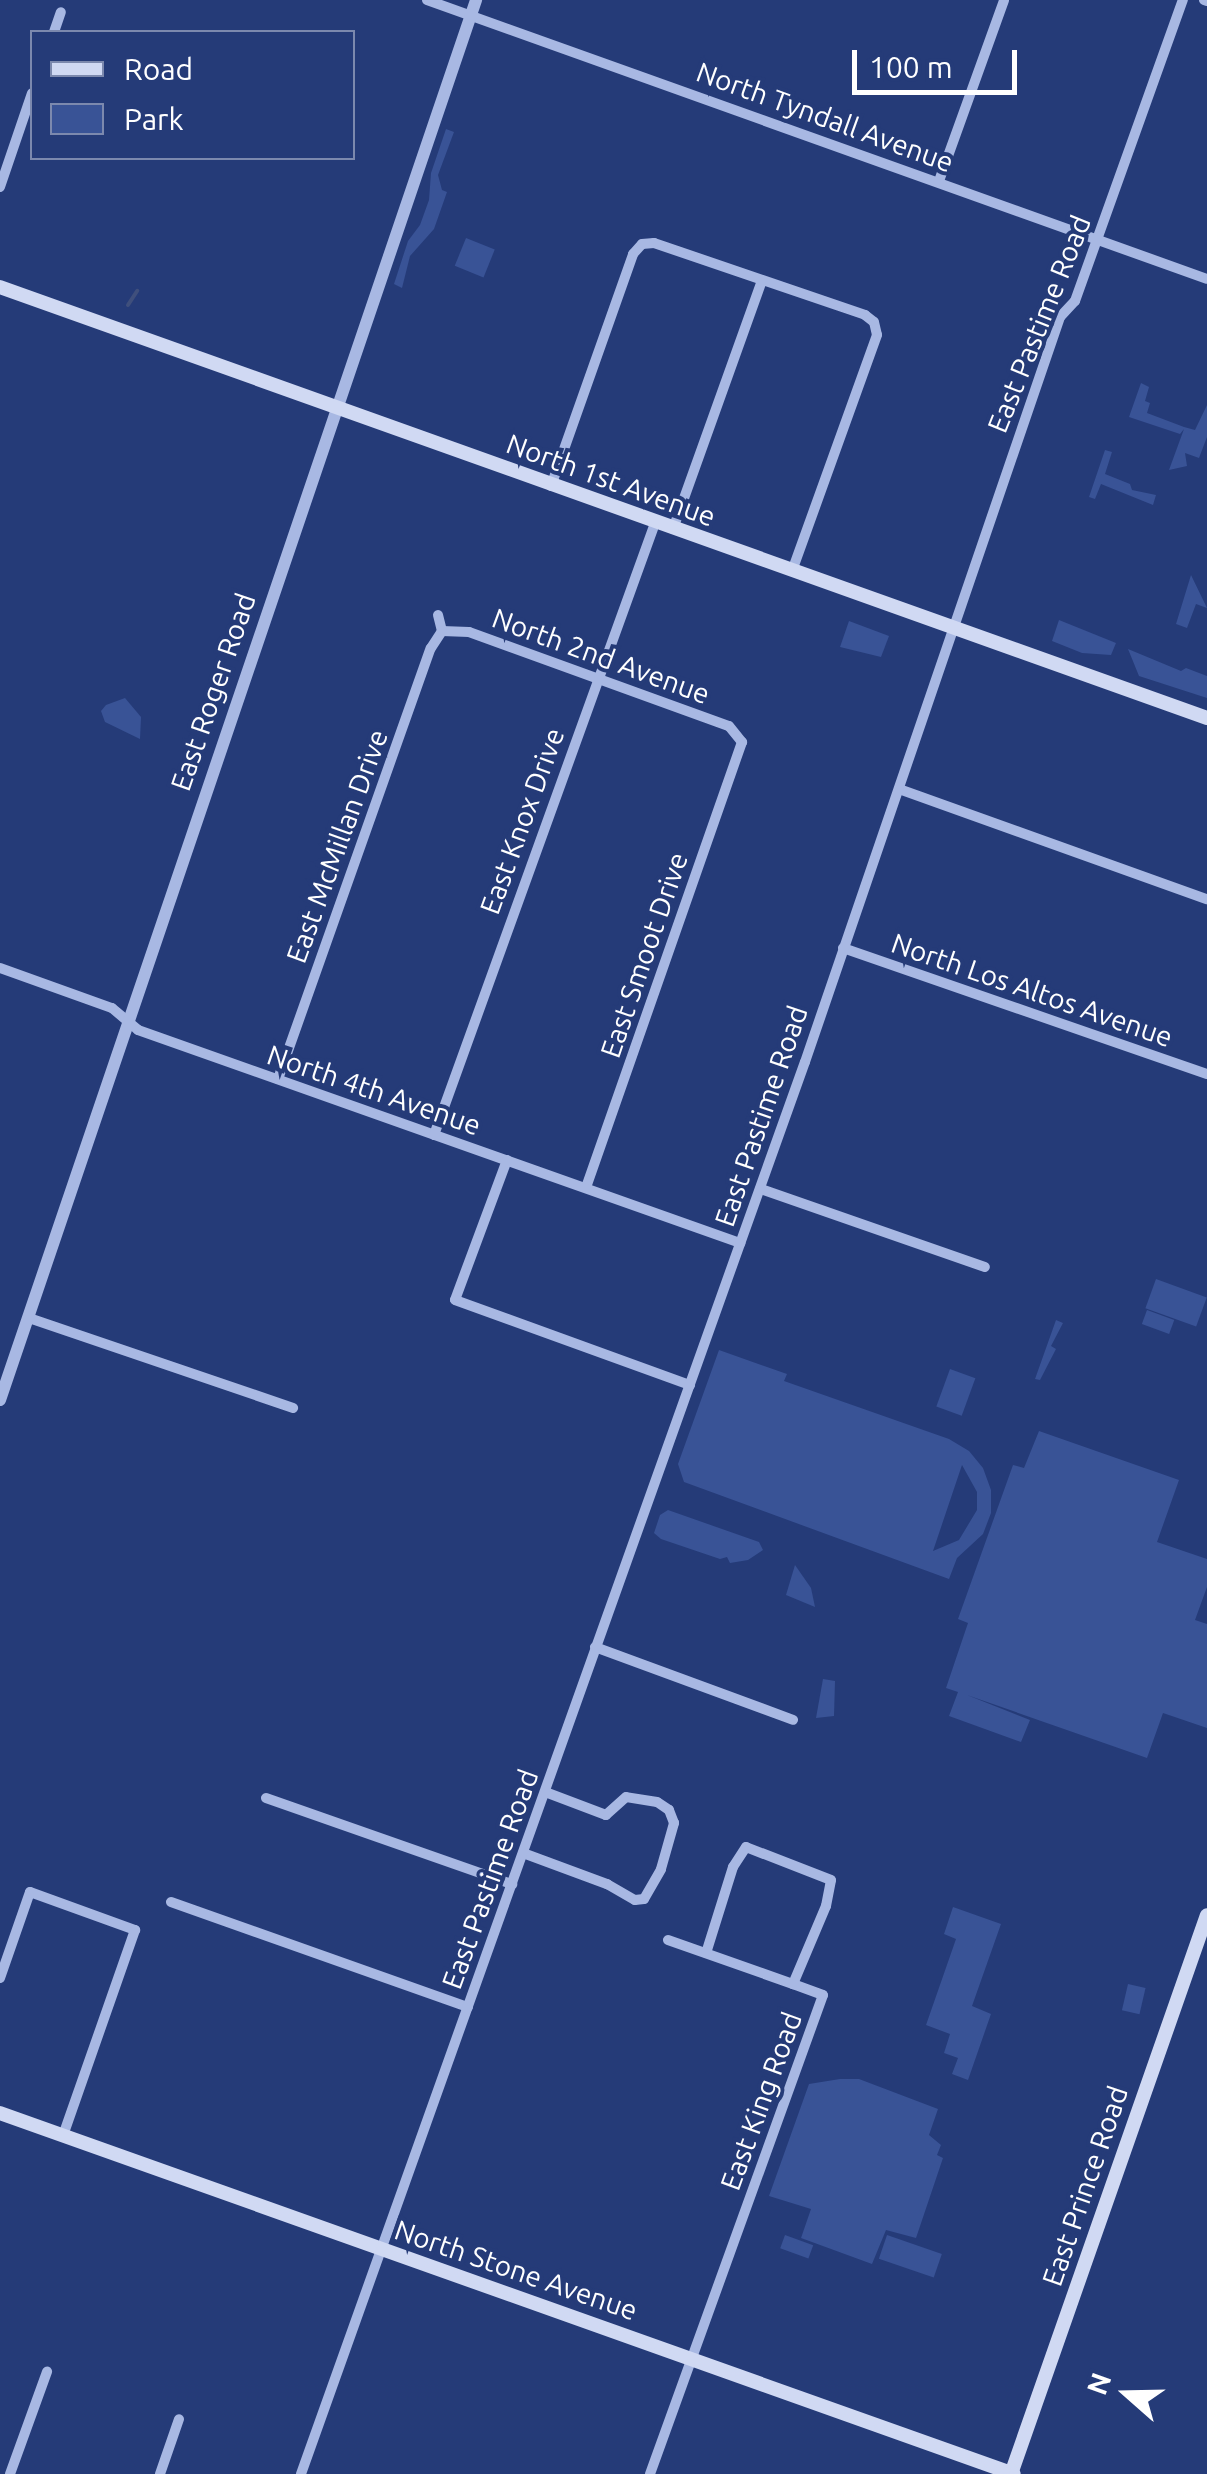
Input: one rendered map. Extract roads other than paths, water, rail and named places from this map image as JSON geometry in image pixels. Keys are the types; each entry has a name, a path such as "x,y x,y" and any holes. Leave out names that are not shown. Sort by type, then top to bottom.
{"main road":[{"name":"North 1st Avenue","path":"0,287 1207,718"},
{"name":"East Prince Road","path":"1012,2474 1207,1916"},
{"name":"North Stone Avenue","path":"0,2113 1012,2474"}],"street":[{"name":"North Tyndall Avenue","path":"427,0 1207,279"},
{"name":"East Roger Road","path":"0,1400 7,1357 29,1318 476,0"},
{"path":"939,181 1004,0"},
{"name":"East Pastime Road","path":"302,2474 760,1188 1060,317 1075,301 1183,0"},
{"path":"55,30 61,12"},
{"path":"0,187 30,99"},
{"path":"551,486 633,254 642,244 654,243 865,315 874,322 877,334 792,571"},
{"path":"673,528 762,280"},
{"name":"East Knox Drive","path":"434,1134 654,523"},
{"path":"438,615 442,631"},
{"name":"North 2nd Avenue","path":"442,631 469,632 742,734"},
{"name":"East McMillan Drive","path":"278,1080 431,648 442,631"},
{"name":"East Smoot Drive","path":"586,1188 739,756 742,734"},
{"path":"899,788 1207,898"},
{"name":"North Los Altos Avenue","path":"843,948 1207,1074"},
{"name":"North 4th Avenue","path":"0,968 105,1005 138,1030 740,1242"},
{"path":"507,1160 455,1300 690,1385"},
{"path":"760,1188 985,1267"},
{"path":"29,1318 293,1408"},
{"path":"595,1647 793,1720"},
{"path":"523,1853 607,1884 635,1900 644,1899 661,1870 674,1823 669,1810 658,1802 626,1798 606,1815 545,1792"},
{"path":"266,1798 512,1884"},
{"name":"East King Road","path":"693,2358 823,1995 793,1984 826,1906 831,1880 746,1847 733,1868 706,1953"},
{"path":"0,1978 30,1892 135,1930 62,2136"},
{"path":"172,1902 468,2006"},
{"path":"668,1940 793,1984"},
{"path":"650,2474 693,2358"},
{"path":"10,2474 46,2372"},
{"path":"160,2474 180,2419"}],"waterway":[{"path":"128,305 137,291"}]}
